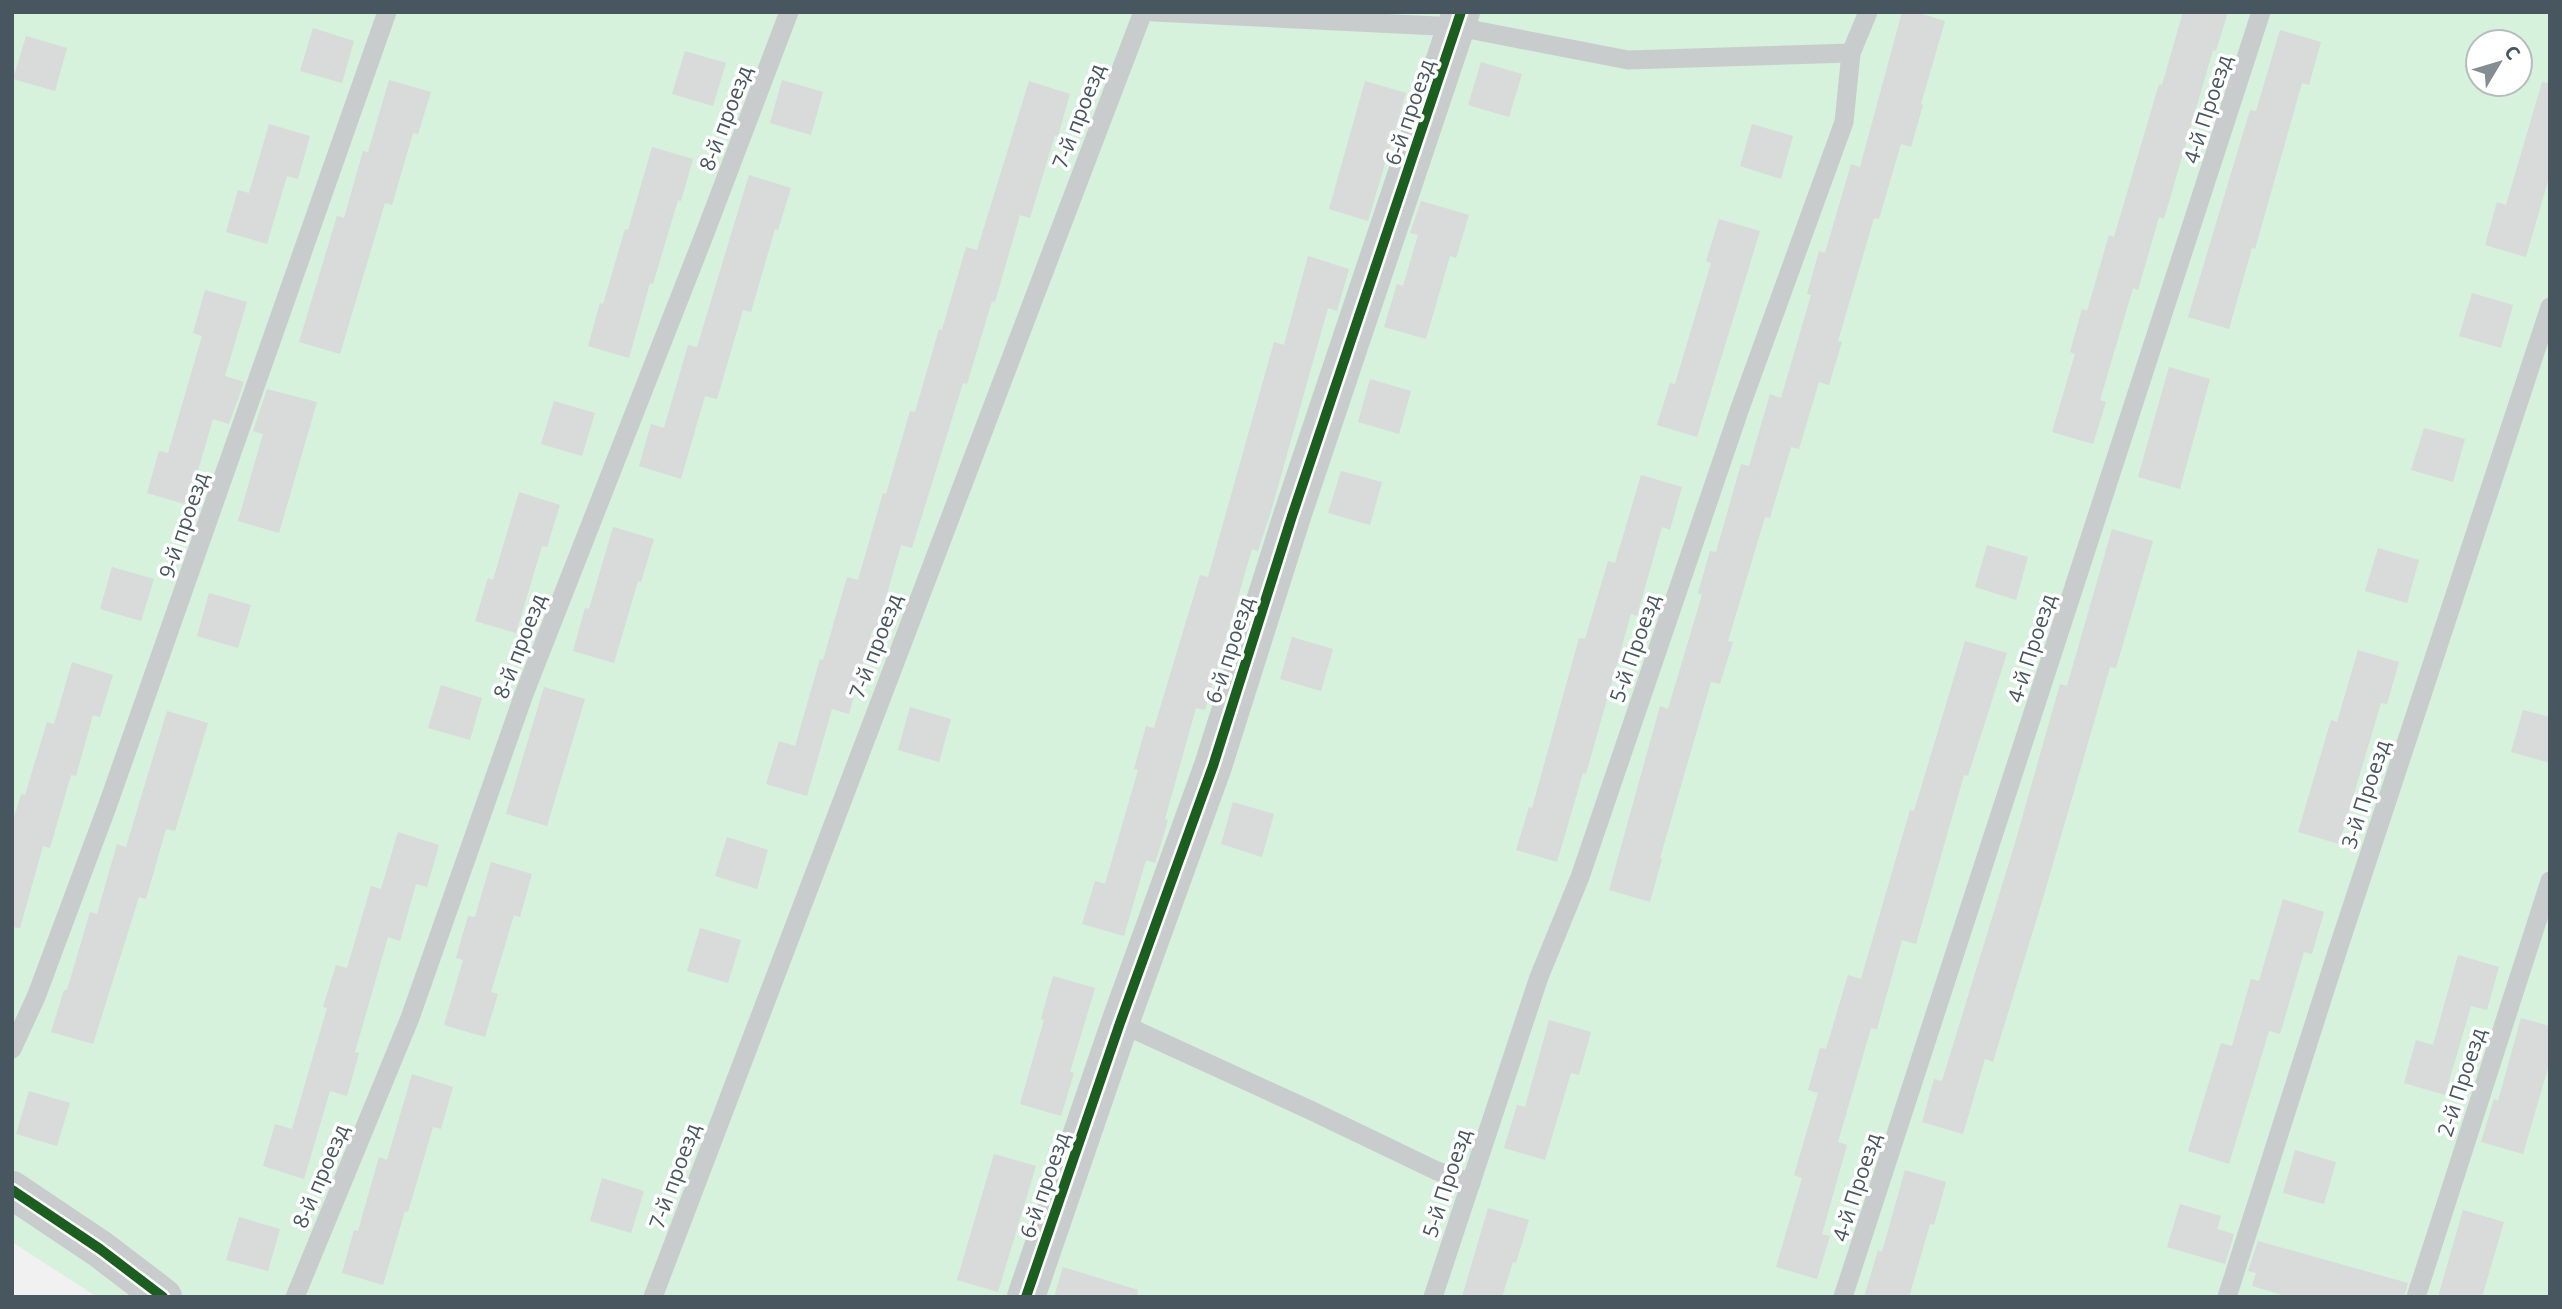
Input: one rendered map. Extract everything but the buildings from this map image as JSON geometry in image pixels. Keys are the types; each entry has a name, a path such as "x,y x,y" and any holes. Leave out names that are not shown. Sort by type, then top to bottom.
{"street":[{"name":"6-й проезд","path":"1026,1297 1120,1023 1213,766 1292,516 1460,19"},
{"path":"12,1190 100,1249 163,1297"}],"lane":[{"name":"9-й проезд","path":"12,1049 36,998 107,807 387,12"},
{"name":"8-й проезд","path":"295,1297 410,1018 524,694 789,12"},
{"name":"7-й проезд","path":"653,1297 780,958 1143,12"},
{"path":"1154,12 1460,19 1628,60 1851,53"},
{"name":"5-й Проезд","path":"1433,1297 1539,977 1580,877 1740,408 1844,122 1851,53 1868,12"},
{"name":"4-й Проезд","path":"1843,1297 2261,12"},
{"name":"3-й Проезд","path":"2227,1297 2343,933 2550,307"},
{"name":"2-й Проезд","path":"2416,1297 2550,881"},
{"path":"1120,1023 1437,1171 1471,1183"}],"green space":[{"path":"12,12 2550,12 2550,1297 97,1297 12,1242"}],"cycle path":[{"path":"1026,1297 1120,1023 1213,766 1292,516 1461,12"},
{"path":"12,1190 100,1249 163,1297"}]}
